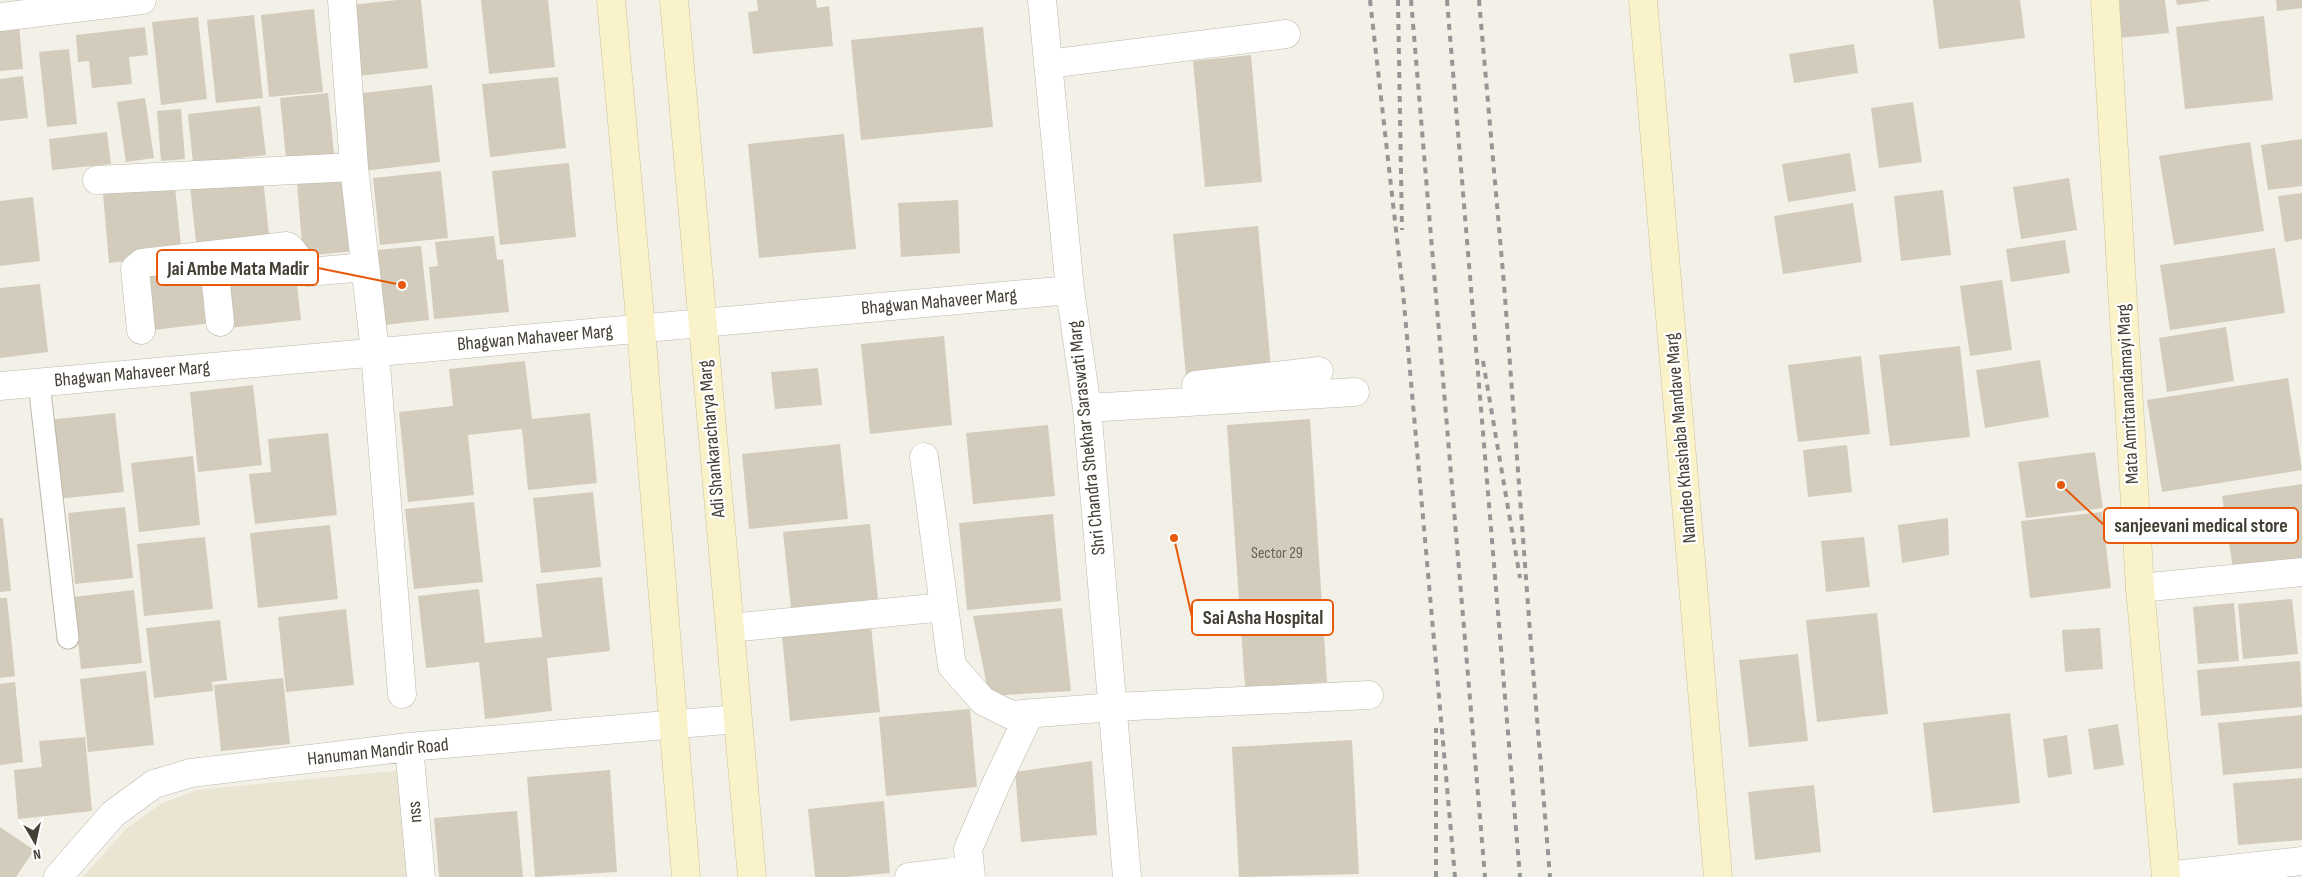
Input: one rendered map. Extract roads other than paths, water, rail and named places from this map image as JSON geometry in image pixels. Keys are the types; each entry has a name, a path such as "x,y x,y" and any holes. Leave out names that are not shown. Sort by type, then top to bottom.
{"main road":[{"path":"611,0 641,329 672,725 686,877"},
{"name":"Adi Shankaracharya Marg","path":"674,0 752,877"},
{"name":"Namdeo Khashaba Mandave Marg","path":"1643,0 1718,877"},
{"name":"Mata Amritanandamayi Marg","path":"2105,0 2140,588 2166,876"}],"street":[{"path":"0,17 142,0"},
{"path":"342,0 354,167 375,352 402,694"},
{"name":"Shri Chandra Shekhar Saraswati Marg","path":"1042,0 1070,290 1087,402 1127,877"},
{"path":"1048,64 1286,34"},
{"path":"97,180 354,167"},
{"path":"141,330 135,270 142,263 287,246 295,252 302,267 308,272 365,267"},
{"path":"213,255 220,322"},
{"name":"Bhagwan Mahaveer Marg","path":"0,386 1070,290"},
{"path":"1087,402 1319,371"},
{"path":"1087,402 1355,392"},
{"path":"924,457 952,666 983,701 1011,715 1113,707 1369,695"},
{"path":"2140,588 2302,572"},
{"path":"730,628 944,607"},
{"path":"909,877 971,873 968,849 976,826 1030,713"},
{"name":"Hanuman Mandir Road","path":"58,877 113,814 154,784 191,773 409,747 737,719"},
{"name":"nss","path":"409,747 421,877"},
{"path":"2166,876 2302,861"}],"lane":[{"path":"39,382 68,638"}],"railway":[{"path":"1370,0 1403,292 1455,877"},
{"path":"1398,0 1402,230"},
{"path":"1411,0 1485,877"},
{"path":"1447,0 1520,877"},
{"path":"1479,0 1504,284 1550,877"},
{"path":"1483,361 1520,578"},
{"path":"1436,728 1436,877"}],"place":[{"name":"Jai Ambe Mata Madir","path":"402,285"},
{"name":"sanjeevani medical store","path":"2061,485"},
{"name":"Sai Asha Hospital","path":"1174,538"}]}
